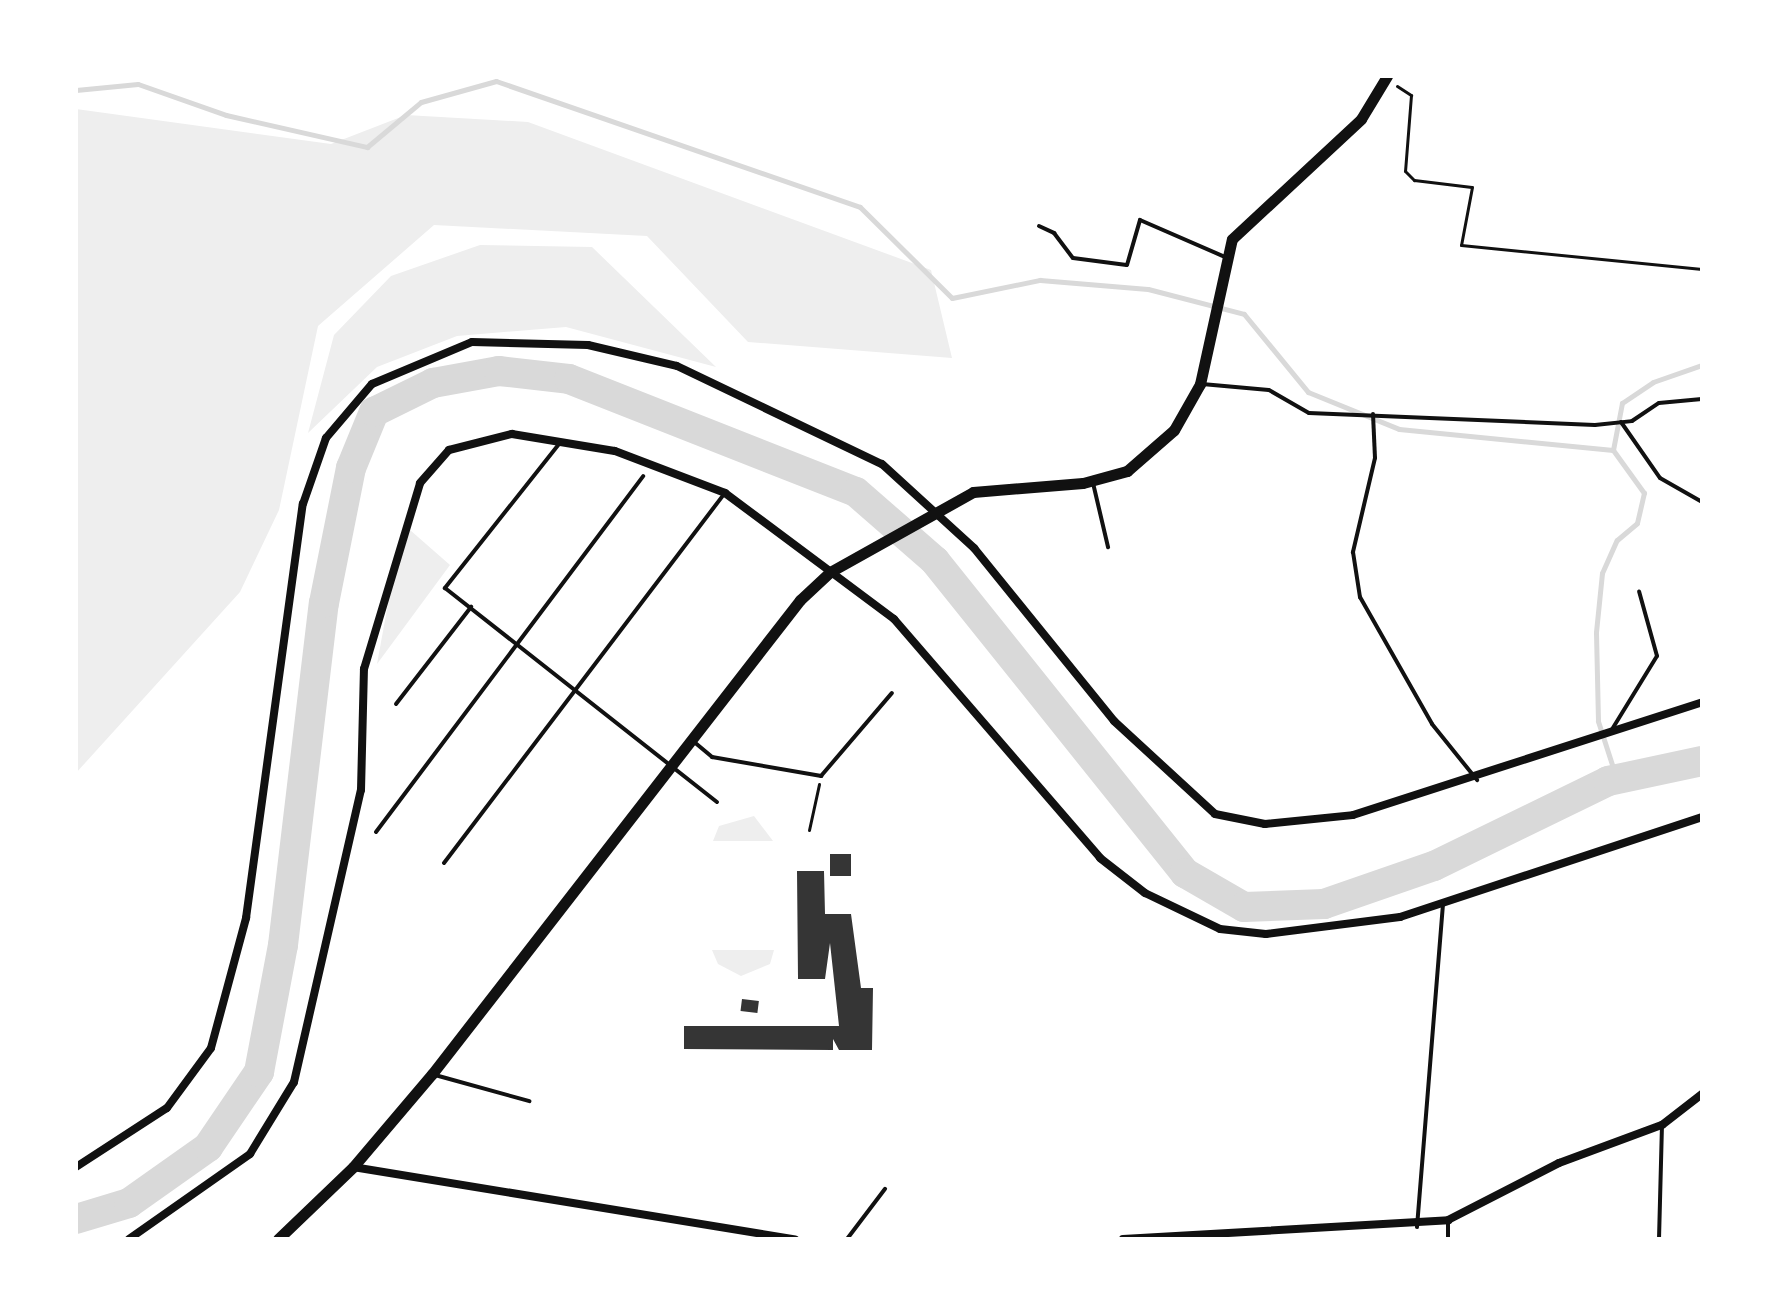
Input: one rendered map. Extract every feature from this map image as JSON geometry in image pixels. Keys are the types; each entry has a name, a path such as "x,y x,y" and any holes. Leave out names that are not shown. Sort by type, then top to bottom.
{"street":[{"path":"278,1239 353,1167 432,1074 671,763 830,572 973,492 1092,480 1127,471 1174,430 1200,384 1225,257 1232,239 1361,119 1387,78"},
{"path":"76,1167 167,1108 211,1048 246,918 303,504 326,438 372,384 472,342 603,349 677,366 785,411 882,464 938,513 1114,721 1215,814 1303,824 1477,780 1702,702"},
{"path":"129,1239 250,1154 294,1082 361,790 364,669 420,483 449,450 512,434 615,451 725,493 789,534 830,572 894,619 1100,858 1179,913 1220,929 1266,934 1339,927 1443,904 1702,817"},
{"path":"1123,1239 1417,1227 1448,1220 1559,1163 1662,1125 1702,1094"},
{"path":"353,1167 795,1239"}],"lane":[{"path":"1039,226 1054,233 1073,258 1127,265 1140,220 1225,257"},
{"path":"1200,384 1269,390 1309,413 1621,422 1659,403 1702,399"},
{"path":"1373,414 1375,458 1353,552 1360,597 1432,724 1477,780"},
{"path":"1621,422 1660,478 1702,502"},
{"path":"561,442 445,588 519,643 717,802"},
{"path":"376,832 643,476"},
{"path":"1092,480 1108,547"},
{"path":"444,863 725,493"},
{"path":"1610,733 1657,656 1639,591"},
{"path":"396,704 471,607"},
{"path":"691,740 712,757 821,776 892,693"},
{"path":"1417,1227 1443,904"},
{"path":"432,1074 529,1101"},
{"path":"1659,1239 1662,1125"},
{"path":"847,1239 885,1189"},
{"path":"1448,1220 1448,1239"}],"path":[{"path":"1387,78 1411,95 1405,171 1414,180 1472,187 1461,245 1702,269"},
{"path":"809,830 821,776"}],"shaded area":[{"path":"76,109 331,144 406,115 528,122 931,270 952,358 748,342 647,236 434,225 318,326 279,510 240,592 76,773"},
{"path":"480,245 592,247 716,367 566,327 457,336 377,367 308,433 334,335 391,276"},
{"path":"410,530 450,565 377,664 390,593"},
{"path":"754,816 773,841 713,841 719,826"},
{"path":"712,950 774,950 770,964 741,976 718,964"}],"building":[{"path":"830,854 851,854 851,876 830,876"},
{"path":"797,871 824,871 825,914 851,914 861,988 873,988 872,1050 839,1050 833,1039 833,1050 684,1049 684,1026 839,1026 830,943 825,979 798,979"},
{"path":"742,999 759,1001 757,1013 741,1011"}],"waterway":[{"path":"76,90 138,84 226,115 367,147 421,102 496,81 860,207 952,298 1040,280 1148,289 1244,314 1308,392 1399,429 1613,450"},
{"path":"1617,780 1598,721 1596,632 1602,573 1617,540 1637,523 1644,493 1613,450 1622,403 1653,382 1702,365"},
{"path":"76,1219 129,1203 208,1147 259,1072 283,945 324,603 351,468 374,412 433,383 499,371 569,379 856,492 935,561 1185,873 1244,907 1324,904 1434,866 1608,781 1702,761"}]}
